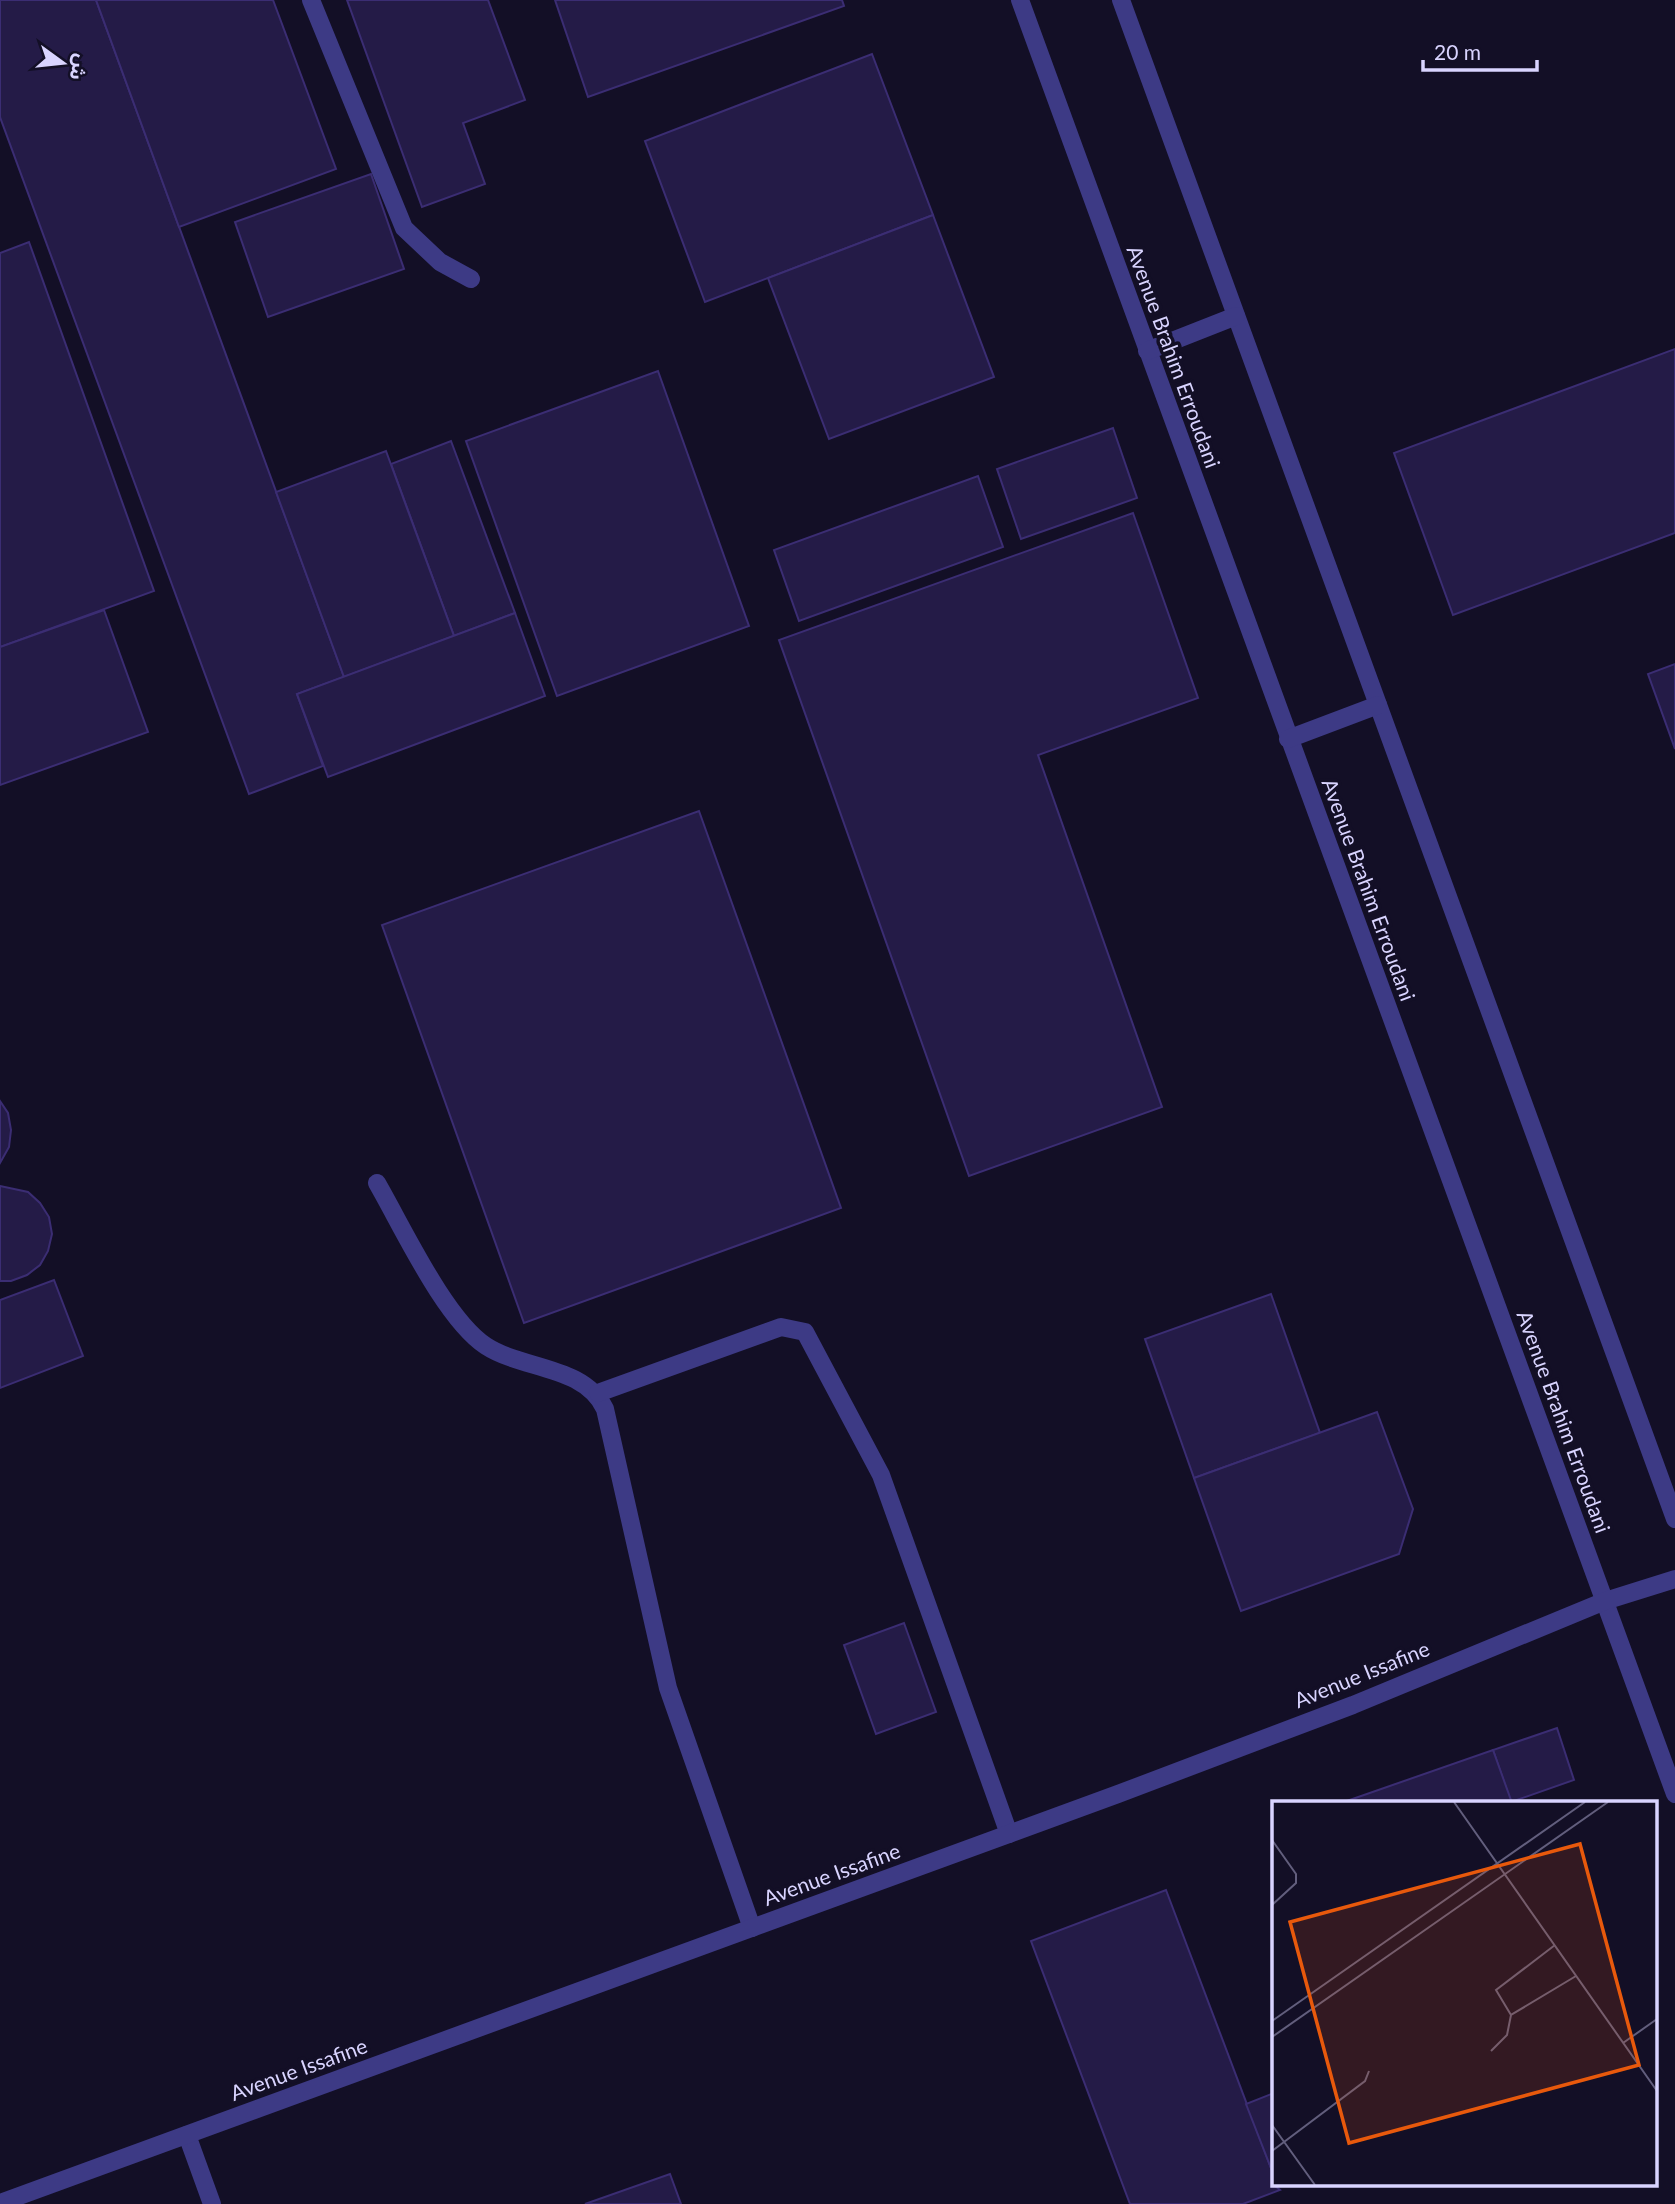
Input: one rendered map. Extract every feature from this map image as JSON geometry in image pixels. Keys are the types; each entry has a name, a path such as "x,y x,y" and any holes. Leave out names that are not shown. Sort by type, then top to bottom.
{"street":[{"path":"311,0 404,228 440,261 471,279"},
{"name":"Avenue Brahim Erroudani","path":"1020,0 1675,1794"},
{"path":"1121,0 1675,1519"},
{"path":"1147,351 1236,316"},
{"path":"1288,739 1378,705"},
{"path":"377,1183 455,1317 465,1328 488,1347 573,1378 598,1393 605,1409 668,1688 752,1928"},
{"path":"598,1393 781,1327 805,1332 881,1475 1009,1834"},
{"name":"Avenue Issafine","path":"0,2203 1009,1834 1353,1705 1605,1601 1675,1579"},
{"path":"187,2135 212,2204"}],"building":[{"path":"0,0 96,0 344,677 297,694 323,766 249,794 0,117"},
{"path":"96,0 273,0 336,169 179,227"},
{"path":"347,0 488,0 525,100 463,123 485,184 422,207"},
{"path":"555,0 842,0 844,6 588,97"},
{"path":"872,54 933,215 705,302 645,141"},
{"path":"371,174 404,269 268,317 235,222"},
{"path":"933,215 994,377 829,439 768,278"},
{"path":"29,242 154,591 0,647 0,253"},
{"path":"1675,349 1675,533 1453,615 1394,453"},
{"path":"658,371 749,626 557,696 466,441"},
{"path":"1113,428 1137,498 1021,539 997,469"},
{"path":"451,441 515,613 454,636 391,464"},
{"path":"386,451 454,636 344,677 276,492"},
{"path":"978,476 1003,547 799,621 774,550"},
{"path":"1133,513 1198,698 1038,755 1162,1107 969,1176 779,640"},
{"path":"104,610 148,732 0,785 0,647"},
{"path":"515,613 545,696 328,777 297,694"},
{"path":"1675,664 1675,749 1648,674"},
{"path":"699,811 841,1208 524,1323 382,925"},
{"path":"0,1101 8,1113 11,1130 9,1147 0,1163"},
{"path":"0,1186 28,1192 40,1203 49,1217 52,1234 48,1251 40,1265 27,1275 11,1281 0,1281"},
{"path":"54,1280 83,1356 0,1388 0,1300"},
{"path":"1271,1294 1320,1433 1194,1478 1145,1339"},
{"path":"1377,1412 1413,1509 1399,1554 1241,1611 1194,1478"},
{"path":"904,1623 936,1712 876,1734 844,1645"},
{"path":"1557,1728 1574,1780 1511,1801 1493,1750"},
{"path":"1493,1750 1511,1801 1347,1801"},
{"path":"1166,1890 1272,2171 1272,2186 1280,2190 1243,2204 1130,2204 1031,1941"},
{"path":"1272,2094 1272,2171 1246,2104"},
{"path":"670,2174 681,2204 585,2204"}]}
